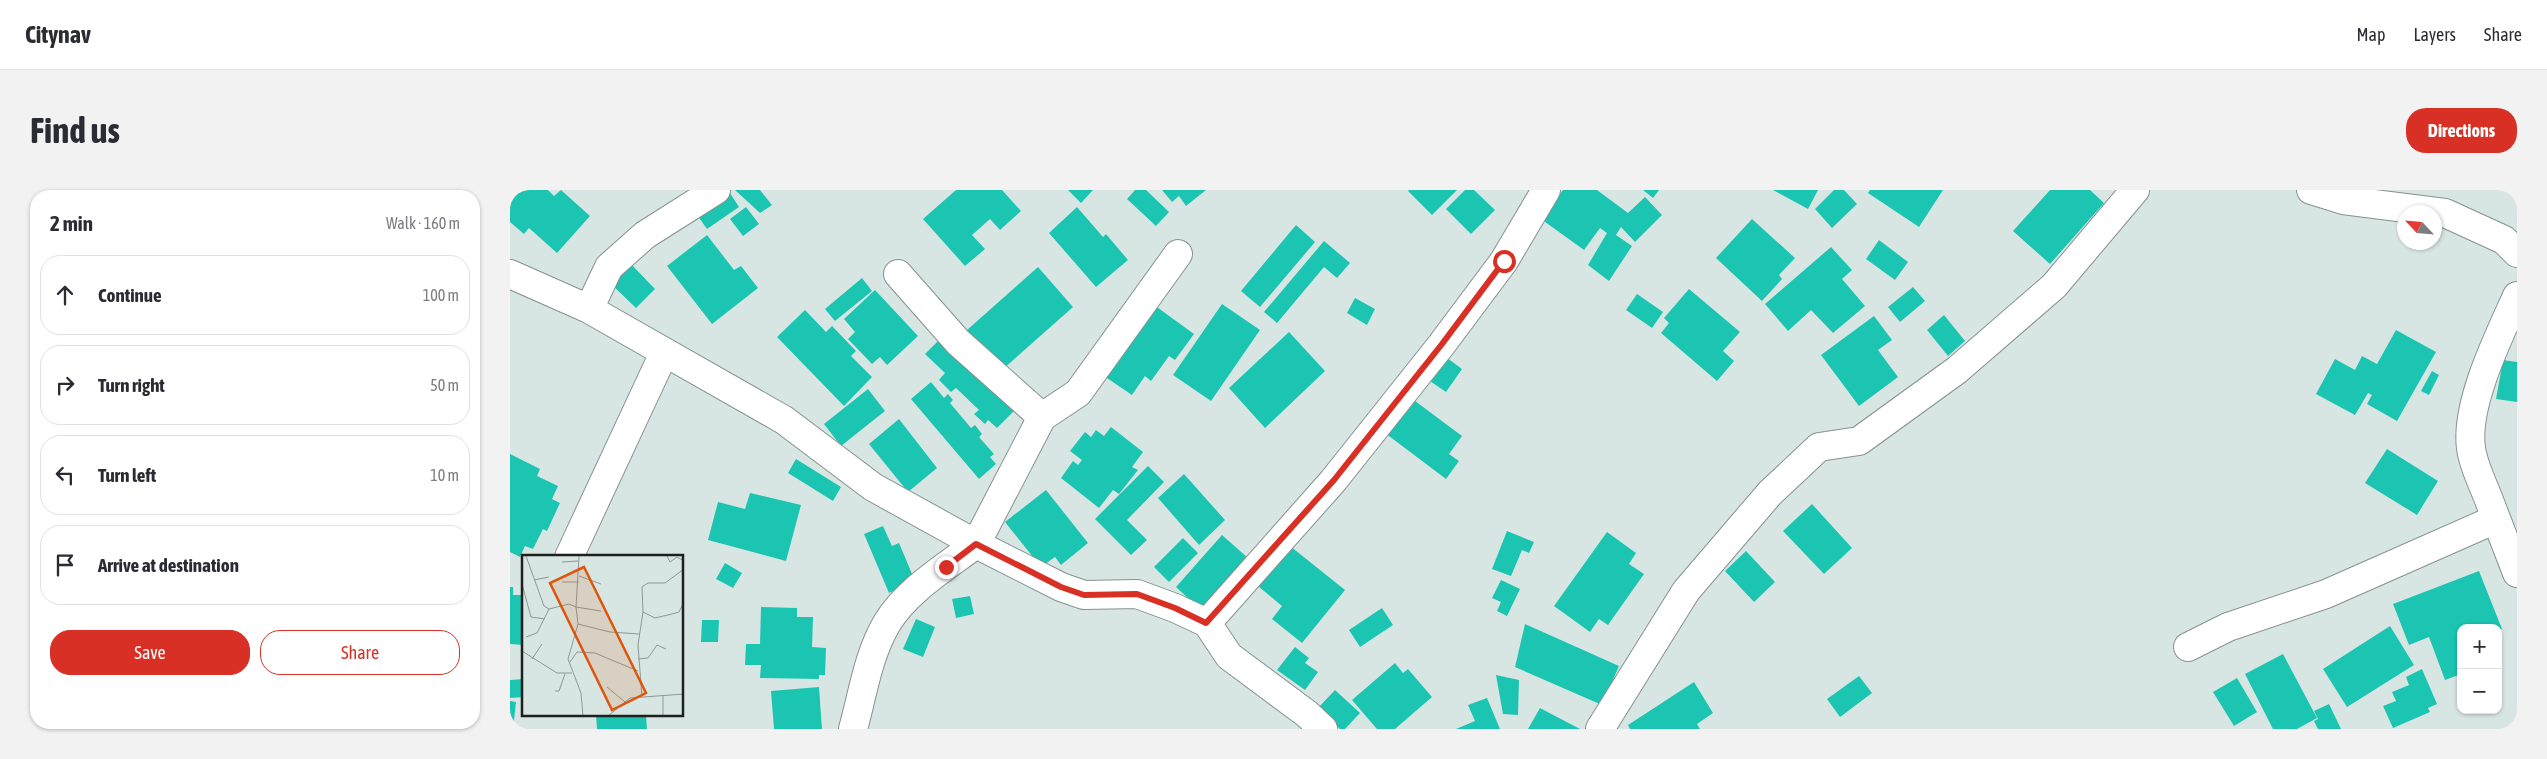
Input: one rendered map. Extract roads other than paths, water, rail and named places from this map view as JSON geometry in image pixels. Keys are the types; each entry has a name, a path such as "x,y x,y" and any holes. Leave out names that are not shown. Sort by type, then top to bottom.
{"street":[{"path":"589,310 609,267 645,235 716,190"},
{"path":"1206,623 1334,480 1442,344 1504,261 1546,190"},
{"path":"1600,729 1686,591 1770,493 1819,448 1859,441 1957,370 2054,286 2135,190"},
{"path":"2311,190 2343,200 2445,213 2504,240 2517,253"},
{"path":"853,729 873,653 888,622 910,596 976,544 1042,417 1078,393 1178,254"},
{"path":"510,274 589,310 784,420 873,487 976,544 1061,587 1084,595 1137,594 1175,608 1206,623 1229,656 1307,714 1323,729"},
{"path":"898,274 958,342 1042,417"},
{"path":"2517,296 2492,353 2472,422 2471,448 2517,573"},
{"path":"569,555 664,353"},
{"path":"2188,647 2228,627 2326,594 2496,519"}]}
